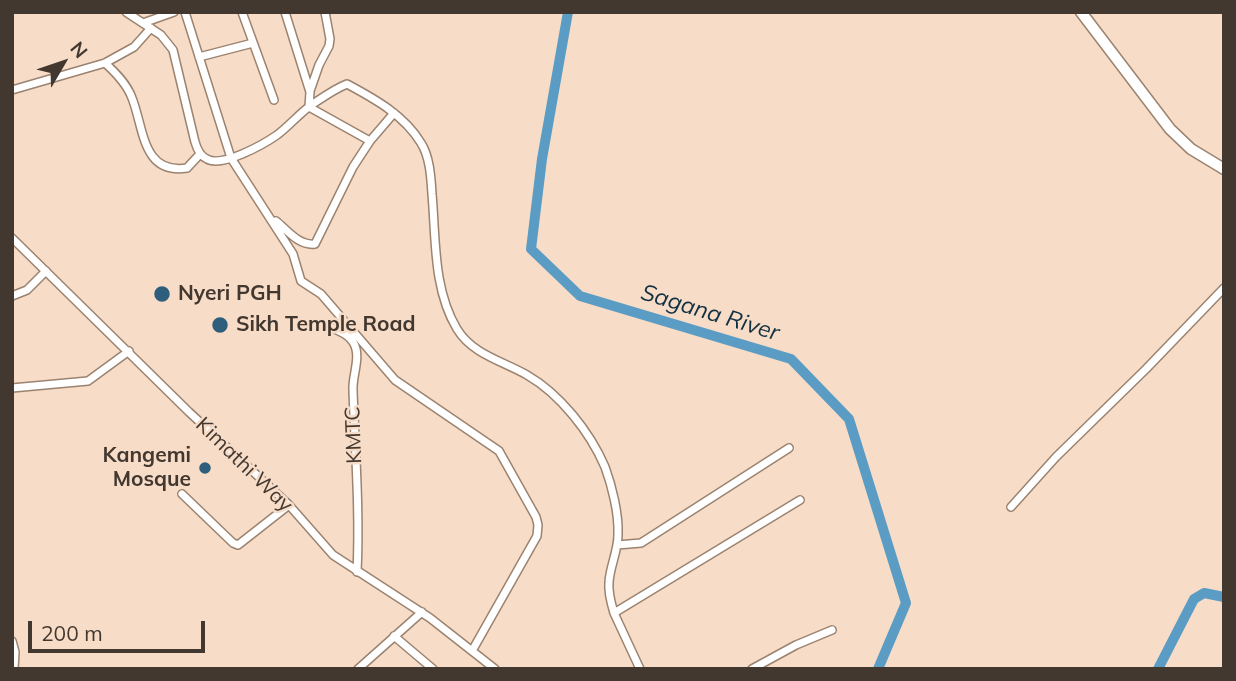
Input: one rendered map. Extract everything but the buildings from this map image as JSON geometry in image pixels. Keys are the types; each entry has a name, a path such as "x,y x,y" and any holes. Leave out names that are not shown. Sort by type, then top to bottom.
{"main road":[{"path":"1082,12 1170,129 1191,149 1224,169"}],"street":[{"path":"126,12 168,42 177,59 195,142 200,154 208,160 216,162 231,158 278,134 309,107 347,83 394,113 421,143 427,159 444,301 456,327 463,337 483,354 533,379 570,411 598,454 607,474 619,533 609,582 614,613 640,669"},
{"path":"143,23 174,12"},
{"path":"185,12 231,158 293,254 302,281 321,294 395,380 499,451 536,517 537,536 472,651"},
{"path":"242,12 274,100"},
{"path":"285,12 310,92"},
{"path":"309,107 310,92 329,46 325,12"},
{"path":"12,90 105,63 134,47 151,28"},
{"path":"200,57 253,43"},
{"path":"105,63 129,91 145,143 156,162 170,168 187,168 200,154"},
{"path":"309,107 370,141"},
{"path":"268,214 298,240 305,244 314,244 352,167 394,113"},
{"name":"Kimathi Way","path":"12,239 216,438 289,505 333,555 422,612 495,669"},
{"path":"12,296 27,290 46,271"},
{"path":"1011,507 1056,457 1224,288"},
{"name":"KMTC","path":"316,323 334,329 353,341 357,352 352,384 358,505 357,572"},
{"path":"12,388 59,386 88,381 129,351"},
{"path":"617,545 641,542 789,448"},
{"path":"182,494 238,545 289,505"},
{"path":"614,613 800,499"},
{"path":"358,669 422,612"},
{"path":"752,669 796,645 832,630"},
{"path":"394,636 433,669"},
{"path":"12,641 15,652 14,669"}],"waterway":[{"name":"Sagana River","path":"568,12 542,159 531,249 580,296 791,359 849,419 906,603 878,669"},
{"name":"Sagana River","path":"1158,669 1194,599 1204,593 1224,597"}],"place":[{"name":"Nyeri PGH","path":"162,294"},
{"name":"Sikh Temple Road","path":"220,325"},
{"name":"Kangemi Mosque","path":"205,468"}]}
